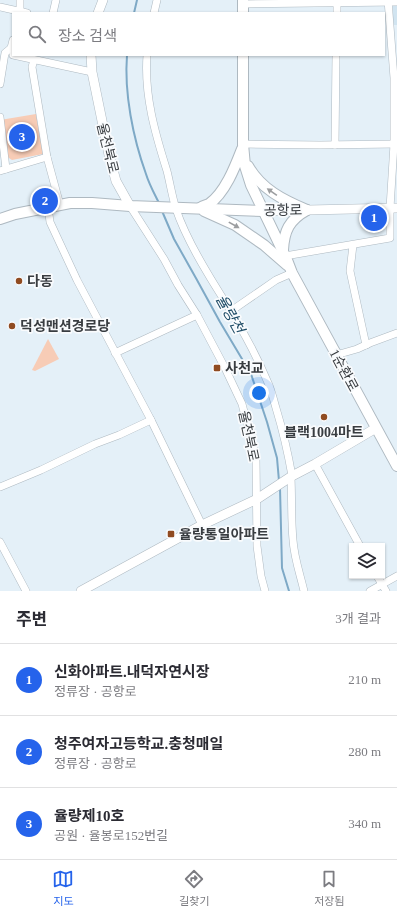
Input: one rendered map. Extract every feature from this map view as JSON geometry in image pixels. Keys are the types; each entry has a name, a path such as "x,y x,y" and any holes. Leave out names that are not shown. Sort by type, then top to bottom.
{"main road":[{"name":"1순환로","path":"243,56 243,146 245,166 248,176 291,270 397,466"},
{"path":"198,208 209,204 220,192 235,168 243,146"},
{"path":"243,146 247,165 263,186 289,203 307,210"},
{"path":"0,219 15,214 70,203 134,206"},
{"name":"공항로","path":"134,206 263,211"},
{"path":"198,208 235,224 264,245 291,270"},
{"path":"284,254 284,238 286,232 298,214 307,210"}],"street":[{"path":"0,7 22,12 20,0"},
{"path":"53,12 56,0"},
{"path":"98,12 103,0"},
{"path":"154,12 157,0"},
{"path":"243,6 388,1 397,2"},
{"path":"284,254 353,245 390,238 393,208 395,144 394,78 388,1"},
{"path":"337,3 337,12"},
{"path":"0,84 3,53 11,48 12,44"},
{"path":"17,56 92,72"},
{"name":"율천북로","path":"92,56 92,72 108,155 116,181 134,206 178,285 197,315 242,404 256,458 260,497 257,546 261,576 265,591"},
{"path":"147,56 146,68 149,101 155,133 168,176 173,208 204,267 231,311 257,359 270,387 284,439 289,478 291,478 293,540 304,591"},
{"path":"335,145 336,56"},
{"path":"34,60 32,67 47,157 60,205"},
{"path":"0,117 3,170 47,157"},
{"path":"243,146 395,144"},
{"path":"48,207 50,222 77,280 151,420 202,525"},
{"name":"공항로","path":"263,211 393,208"},
{"path":"353,245 350,271 366,345"},
{"path":"231,311 291,270"},
{"path":"115,353 197,315"},
{"path":"336,355 357,349 397,333"},
{"path":"0,487 42,470 95,444 151,420"},
{"path":"81,591 202,525 260,497 289,478 376,428"},
{"path":"315,464 358,543"},
{"path":"0,542 26,591"},
{"path":"370,591 384,588 397,576"},
{"path":"379,579 384,588"}],"shaded area":[{"path":"393,0 397,0 397,25 393,25"},
{"path":"36,114 43,154 12,160 6,156 0,120"},
{"path":"48,339 59,359 35,371 32,370"}],"waterway":[{"name":"율량천","path":"134,12 137,0"},
{"name":"율량천","path":"127,56 126,70 128,100 133,131 147,178 159,203"},
{"name":"율량천","path":"162,211 174,239 251,374 277,458 279,481"},
{"name":"율량천","path":"280,488 282,568 289,591"}],"place":[{"name":"율량제10호","path":"22,137"},
{"name":"청주여자고등학교.충청매일","path":"45,201"},
{"name":"신화아파트.내덕자연시장","path":"374,218"},
{"name":"다동","path":"19,281"},
{"name":"덕성맨션경로당","path":"12,326"},
{"name":"사천교","path":"217,368"},
{"name":"블랙1004마트","path":"324,417"},
{"name":"율량통일아파트","path":"171,534"}]}
